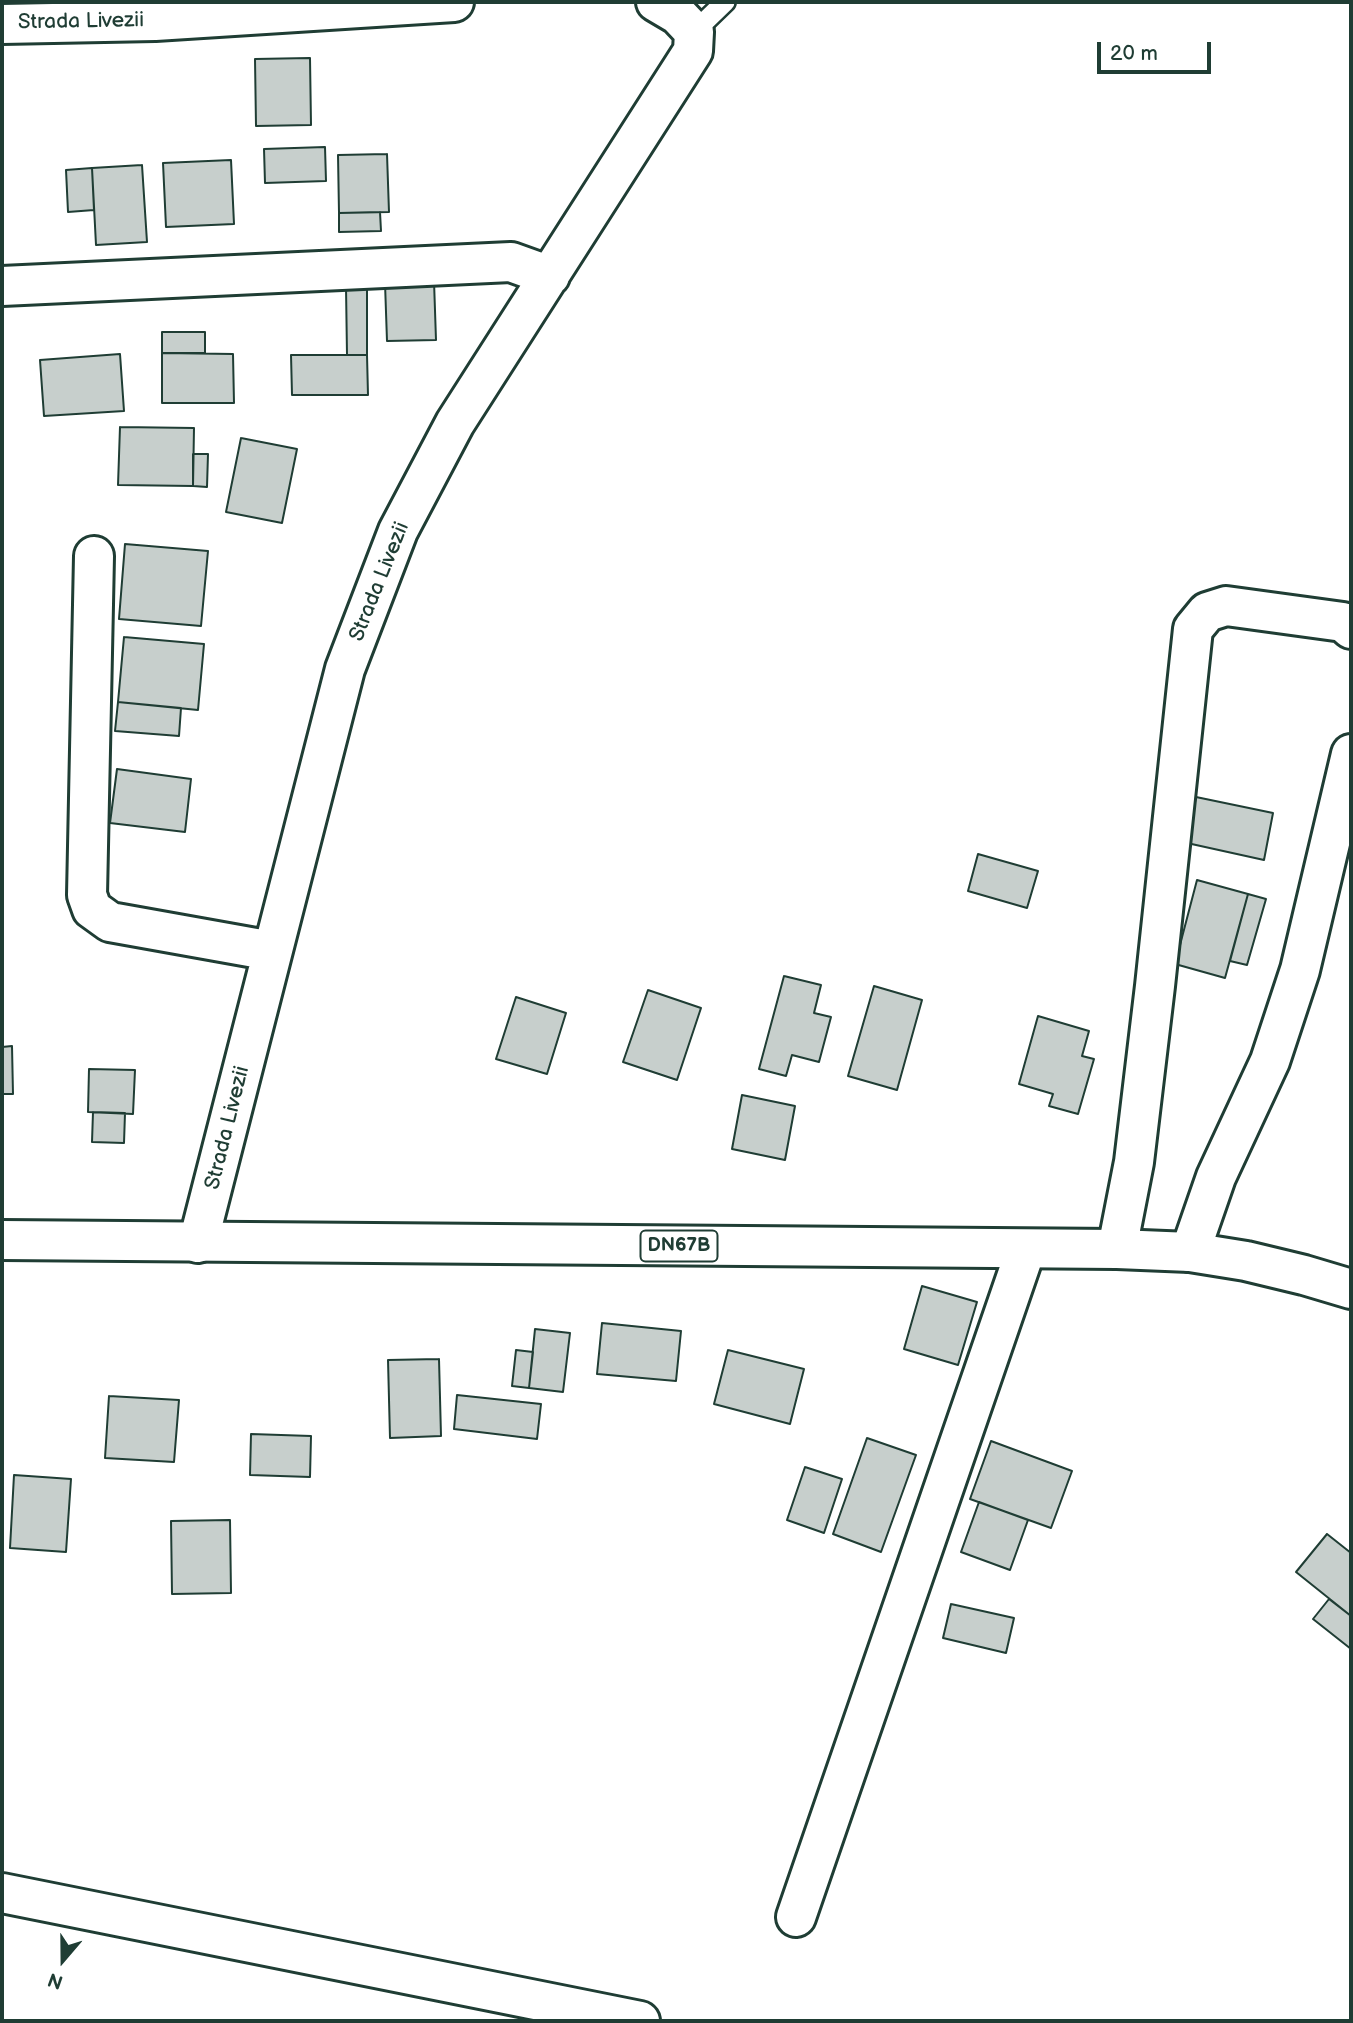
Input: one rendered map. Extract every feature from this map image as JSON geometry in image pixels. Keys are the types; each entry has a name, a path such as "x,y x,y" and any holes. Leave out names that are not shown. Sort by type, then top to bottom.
{"street":[{"name":"Strada Livezii","path":"2,24 155,20 203,9 454,2"},
{"path":"656,2 678,15 694,32"},
{"name":"Strada Livezii","path":"198,1243 345,669 398,531 455,423 693,51 694,32"},
{"path":"2,286 511,261 550,276"},
{"path":"94,556 87,895 92,909 110,922 272,951"},
{"path":"1117,1249 1134,1162 1193,629 1207,612 1226,606 1343,622 1351,629"},
{"path":"1190,1252 1216,1177 1270,1060 1300,970 1351,754"},
{"name":"DN67B","path":"2,1240 1117,1249 1190,1252 1258,1264 1351,1289"},
{"path":"796,1917 1026,1249"},
{"path":"2,1893 640,2021"}],"lane":[{"path":"694,32 725,2"}],"building":[{"path":"310,58 311,125 256,126 255,59"},
{"path":"325,147 326,181 265,183 264,149"},
{"path":"387,154 389,212 339,213 338,155"},
{"path":"231,160 234,224 166,227 163,163"},
{"path":"142,165 147,242 96,245 92,168"},
{"path":"92,168 94,210 68,212 66,170"},
{"path":"380,212 381,231 339,232 339,213"},
{"path":"434,281 436,340 387,341 385,283"},
{"path":"346,287 367,287 367,355 347,355"},
{"path":"162,332 205,332 205,353 162,353"},
{"path":"162,353 233,354 234,403 162,403"},
{"path":"120,354 124,411 44,416 40,360"},
{"path":"291,355 367,355 368,395 292,395"},
{"path":"120,427 194,428 193,486 118,485"},
{"path":"241,438 297,449 282,523 226,512"},
{"path":"193,454 208,454 207,487 193,486"},
{"path":"125,544 208,551 201,626 119,619"},
{"path":"124,637 204,644 198,710 118,702"},
{"path":"118,702 181,708 179,736 115,731"},
{"path":"117,769 191,779 185,832 110,823"},
{"path":"1196,797 1273,813 1264,860 1187,843"},
{"path":"978,854 1038,871 1027,908 968,891"},
{"path":"1197,880 1248,894 1225,978 1175,964"},
{"path":"1248,894 1266,899 1247,965 1230,961"},
{"path":"784,976 821,985 814,1013 831,1017 819,1062 792,1055 786,1076 759,1069"},
{"path":"874,986 922,1000 897,1090 848,1076"},
{"path":"648,990 701,1008 677,1080 623,1062"},
{"path":"516,997 566,1013 547,1074 496,1059"},
{"path":"1038,1016 1089,1031 1082,1056 1094,1059 1078,1114 1049,1106 1053,1094 1019,1084"},
{"path":"12,1046 13,1094 2,1094 2,1047"},
{"path":"89,1069 135,1070 133,1114 88,1112"},
{"path":"742,1095 795,1106 785,1160 732,1149"},
{"path":"93,1112 125,1113 124,1143 92,1142"},
{"path":"922,1286 977,1302 958,1365 904,1349"},
{"path":"602,1323 681,1331 676,1381 597,1374"},
{"path":"535,1329 570,1333 563,1392 529,1388"},
{"path":"516,1350 533,1352 529,1388 512,1386"},
{"path":"728,1350 804,1369 790,1424 714,1404"},
{"path":"439,1359 441,1436 390,1438 388,1360"},
{"path":"457,1395 541,1404 537,1439 454,1429"},
{"path":"109,1396 179,1400 174,1462 105,1458"},
{"path":"251,1434 311,1436 310,1477 250,1475"},
{"path":"867,1438 916,1455 881,1552 833,1534"},
{"path":"991,1441 1072,1471 1051,1528 970,1499"},
{"path":"805,1467 842,1479 824,1533 787,1520"},
{"path":"14,1475 71,1479 66,1552 10,1548"},
{"path":"979,1502 1028,1520 1010,1570 961,1552"},
{"path":"230,1520 231,1593 172,1594 171,1521"},
{"path":"1327,1534 1351,1553 1351,1616 1296,1572"},
{"path":"1329,1599 1351,1616 1351,1649 1313,1619"},
{"path":"951,1604 1014,1618 1006,1653 943,1638"}]}
